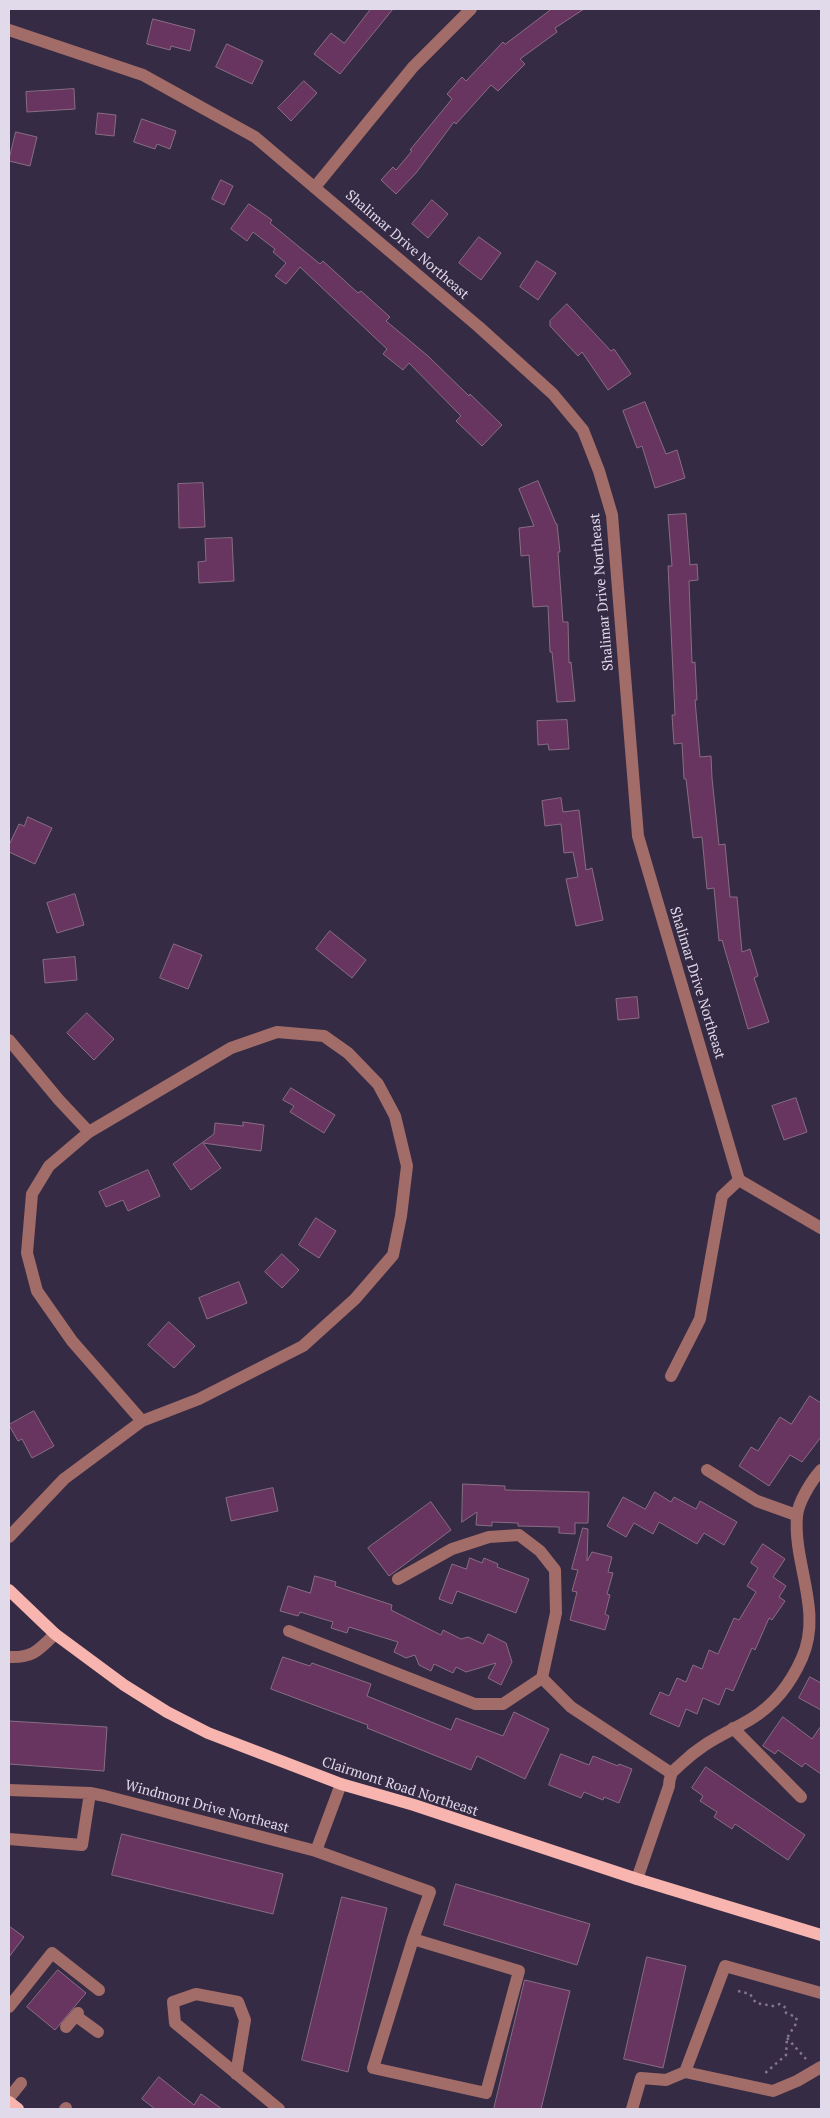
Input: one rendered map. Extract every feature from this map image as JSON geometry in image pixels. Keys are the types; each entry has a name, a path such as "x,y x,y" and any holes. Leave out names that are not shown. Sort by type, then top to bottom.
{"main road":[{"name":"Clairmont Road Northeast","path":"9,1590 55,1634 124,1685 167,1712 208,1733 341,1784 414,1805 637,1880 821,1935"},
{"path":"9,2100 18,2109"}],"street":[{"path":"316,187 413,67 471,9"},
{"name":"Shalimar Drive Northeast","path":"9,30 143,74 255,136 479,327 545,387 583,430 599,471 612,515 638,836 649,880 707,1065 739,1180"},
{"path":"9,1537 64,1479 142,1421 199,1399 303,1346 355,1299 394,1254 407,1166 395,1116 378,1084 348,1053 324,1036 277,1032 231,1048 89,1132 49,1166 32,1194 27,1253 37,1291 72,1341 142,1421"},
{"path":"9,1040 59,1100 89,1132"},
{"path":"671,1376 700,1319 722,1196 739,1180 821,1228"},
{"path":"707,1470 757,1501 796,1515"},
{"path":"637,1880 669,1786 671,1774 703,1745 752,1718 780,1694 790,1681 803,1656 810,1608 798,1548 796,1515 810,1485 821,1470"},
{"path":"290,1631 475,1704 503,1704 542,1678 556,1613 555,1570 540,1551 519,1534 489,1537 452,1549 398,1579"},
{"path":"9,1657 24,1658 40,1649 55,1634"},
{"path":"542,1678 572,1707 671,1774"},
{"path":"733,1728 801,1797"},
{"path":"316,1851 341,1784"},
{"name":"Windmont Drive Northeast","path":"9,1790 90,1793 316,1851 430,1892 413,1939 373,2068 486,2093 519,1971 413,1939"},
{"path":"9,1839 82,1845 90,1793"},
{"path":"11,2000 52,1953 99,1990"},
{"path":"685,2072 725,1966 821,1993"},
{"path":"236,2074 245,2020 238,2002 196,1994 173,2002 175,2023 236,2074 279,2109"},
{"path":"66,2027 77,2015 98,2032"},
{"path":"632,2109 641,2078 666,2080 685,2072 773,2092 797,2081 821,2066"},
{"path":"9,2100 21,2083"}],"path":[{"path":"738,1992 750,1994 756,2003 772,2006 780,2004 786,2008 786,2013 796,2017 797,2022 787,2038 786,2055 763,2075"},
{"path":"787,2038 808,2062"}],"building":[{"path":"371,9 393,9 340,74 314,54 331,33 344,43"},
{"path":"552,9 584,9 555,28 557,32 520,59 525,64 498,91 491,85 456,124 454,122 416,173 396,194 381,180 393,167 396,170 452,99 447,94 462,77 466,81 503,42 505,44"},
{"path":"153,19 195,30 190,51 171,46 170,50 147,44"},
{"path":"227,44 263,61 252,84 216,67"},
{"path":"304,81 317,93 291,121 278,108"},
{"path":"74,89 75,109 27,112 26,92"},
{"path":"98,113 116,115 114,136 96,134"},
{"path":"142,119 176,131 170,149 157,144 155,149 134,142"},
{"path":"16,132 37,137 30,166 9,161"},
{"path":"221,180 233,186 224,205 212,199"},
{"path":"432,200 448,214 428,238 412,224"},
{"path":"249,204 272,220 270,223 320,264 323,261 358,293 361,291 390,317 386,321 428,356 502,425 482,446 456,421 461,416 409,363 403,370 383,354 387,349 300,267 286,284 275,276 286,263 273,252 275,249 253,232 247,241 231,229"},
{"path":"479,237 501,253 481,280 459,263"},
{"path":"537,261 556,273 538,300 520,287"},
{"path":"567,304 611,351 614,349 631,374 608,390 582,352 578,356 550,326 550,321"},
{"path":"645,402 666,454 677,450 685,478 655,488 642,446 637,448 623,411"},
{"path":"538,481 557,524 563,622 568,622 569,663 571,662 575,701 557,702 552,652 550,652 548,606 533,607 529,555 521,556 519,528 534,526 519,489"},
{"path":"203,483 205,527 179,528 178,484"},
{"path":"686,514 690,565 697,564 698,580 689,581 692,663 695,662 697,700 695,700 700,757 711,756 719,845 725,844 730,897 737,897 742,952 750,949 758,976 754,978 769,1022 748,1029 722,940 719,941 714,888 707,889 702,837 693,838 686,779 684,779 682,743 674,744 672,715 675,715 668,566 672,566 668,515"},
{"path":"232,538 234,581 199,583 198,562 206,561 205,539"},
{"path":"567,720 569,749 549,750 548,744 538,745 537,721"},
{"path":"561,798 563,812 579,810 586,870 592,868 603,920 576,926 566,879 578,877 573,852 564,853 561,824 545,826 542,801"},
{"path":"28,817 52,828 35,864 9,852 9,845 19,824 24,826"},
{"path":"75,894 84,925 57,933 47,903"},
{"path":"330,931 366,960 352,978 316,949"},
{"path":"174,944 202,955 188,989 160,978"},
{"path":"75,957 77,980 45,983 43,960"},
{"path":"637,997 639,1018 618,1020 616,999"},
{"path":"87,1013 114,1039 94,1060 67,1033"},
{"path":"291,1088 335,1115 324,1133 290,1112 294,1106 283,1100"},
{"path":"796,1098 807,1132 784,1140 772,1106"},
{"path":"243,1122 264,1125 261,1151 203,1143 221,1168 191,1190 173,1164 214,1134 215,1123 243,1126"},
{"path":"148,1170 160,1196 128,1211 123,1200 106,1207 99,1192"},
{"path":"316,1218 336,1231 319,1258 299,1245"},
{"path":"282,1254 299,1270 282,1288 265,1272"},
{"path":"239,1282 247,1303 207,1319 199,1298"},
{"path":"169,1322 195,1346 174,1368 148,1345"},
{"path":"810,1396 821,1403 821,1437 802,1462 790,1455 769,1486 739,1466 751,1447 758,1451 780,1417 791,1424"},
{"path":"34,1411 54,1446 32,1458 22,1439 18,1441 9,1425"},
{"path":"463,1484 505,1486 505,1490 589,1492 588,1523 575,1523 575,1534 559,1533 559,1527 518,1526 518,1523 492,1522 492,1526 476,1525 477,1512 462,1522"},
{"path":"273,1488 278,1511 231,1521 226,1498"},
{"path":"655,1492 671,1502 674,1497 696,1509 700,1501 737,1522 724,1545 704,1533 697,1544 659,1522 653,1534 634,1523 626,1537 607,1526 623,1497 645,1509"},
{"path":"431,1502 451,1530 389,1576 368,1548"},
{"path":"583,1528 588,1529 587,1561 592,1552 612,1557 608,1572 613,1573 607,1594 610,1595 605,1614 609,1616 605,1630 570,1620 577,1592 572,1591 578,1570 572,1569"},
{"path":"763,1544 785,1559 773,1577 786,1586 779,1597 785,1601 772,1620 769,1618 755,1650 752,1648 733,1691 726,1688 719,1705 703,1698 697,1714 686,1709 679,1727 650,1714 660,1692 669,1696 677,1678 686,1682 693,1665 702,1669 709,1650 718,1654 734,1618 739,1620 756,1592 747,1586 758,1568 751,1563"},
{"path":"470,1558 482,1563 484,1558 498,1564 497,1567 529,1579 516,1613 457,1591 452,1604 439,1599 452,1564 466,1569"},
{"path":"315,1576 336,1582 335,1586 392,1605 391,1610 441,1635 443,1630 461,1639 468,1637 483,1644 488,1634 506,1643 512,1662 501,1685 488,1678 496,1663 466,1672 456,1667 453,1673 434,1664 431,1671 419,1665 415,1655 406,1658 394,1652 398,1642 349,1627 347,1633 331,1628 333,1622 300,1612 298,1616 280,1611 288,1586 310,1593"},
{"path":"283,1657 310,1666 312,1663 371,1684 367,1696 451,1730 456,1718 503,1736 514,1712 549,1729 525,1779 477,1756 471,1770 367,1728 368,1725 271,1689"},
{"path":"810,1677 821,1683 821,1710 799,1698"},
{"path":"783,1717 812,1739 821,1726 821,1774 805,1763 802,1767 778,1750 775,1754 763,1746"},
{"path":"9,1721 107,1727 104,1771 9,1764"},
{"path":"561,1754 589,1765 593,1756 618,1766 619,1764 632,1769 619,1803 604,1797 603,1800 584,1792 581,1798 549,1785"},
{"path":"706,1767 805,1835 788,1860 735,1824 732,1829 714,1817 717,1812 700,1801 703,1796 692,1788"},
{"path":"122,1834 283,1874 273,1914 112,1875"},
{"path":"456,1884 590,1924 577,1965 444,1925"},
{"path":"342,1897 387,1908 348,2072 302,2060"},
{"path":"9,1926 24,1937 9,1957"},
{"path":"647,1957 686,1966 663,2068 624,2059"},
{"path":"58,1970 86,1993 55,2030 27,2007"},
{"path":"525,1980 570,1991 541,2109 494,2109"},
{"path":"159,2077 194,2105 201,2094 222,2109 155,2109 142,2099"}]}
